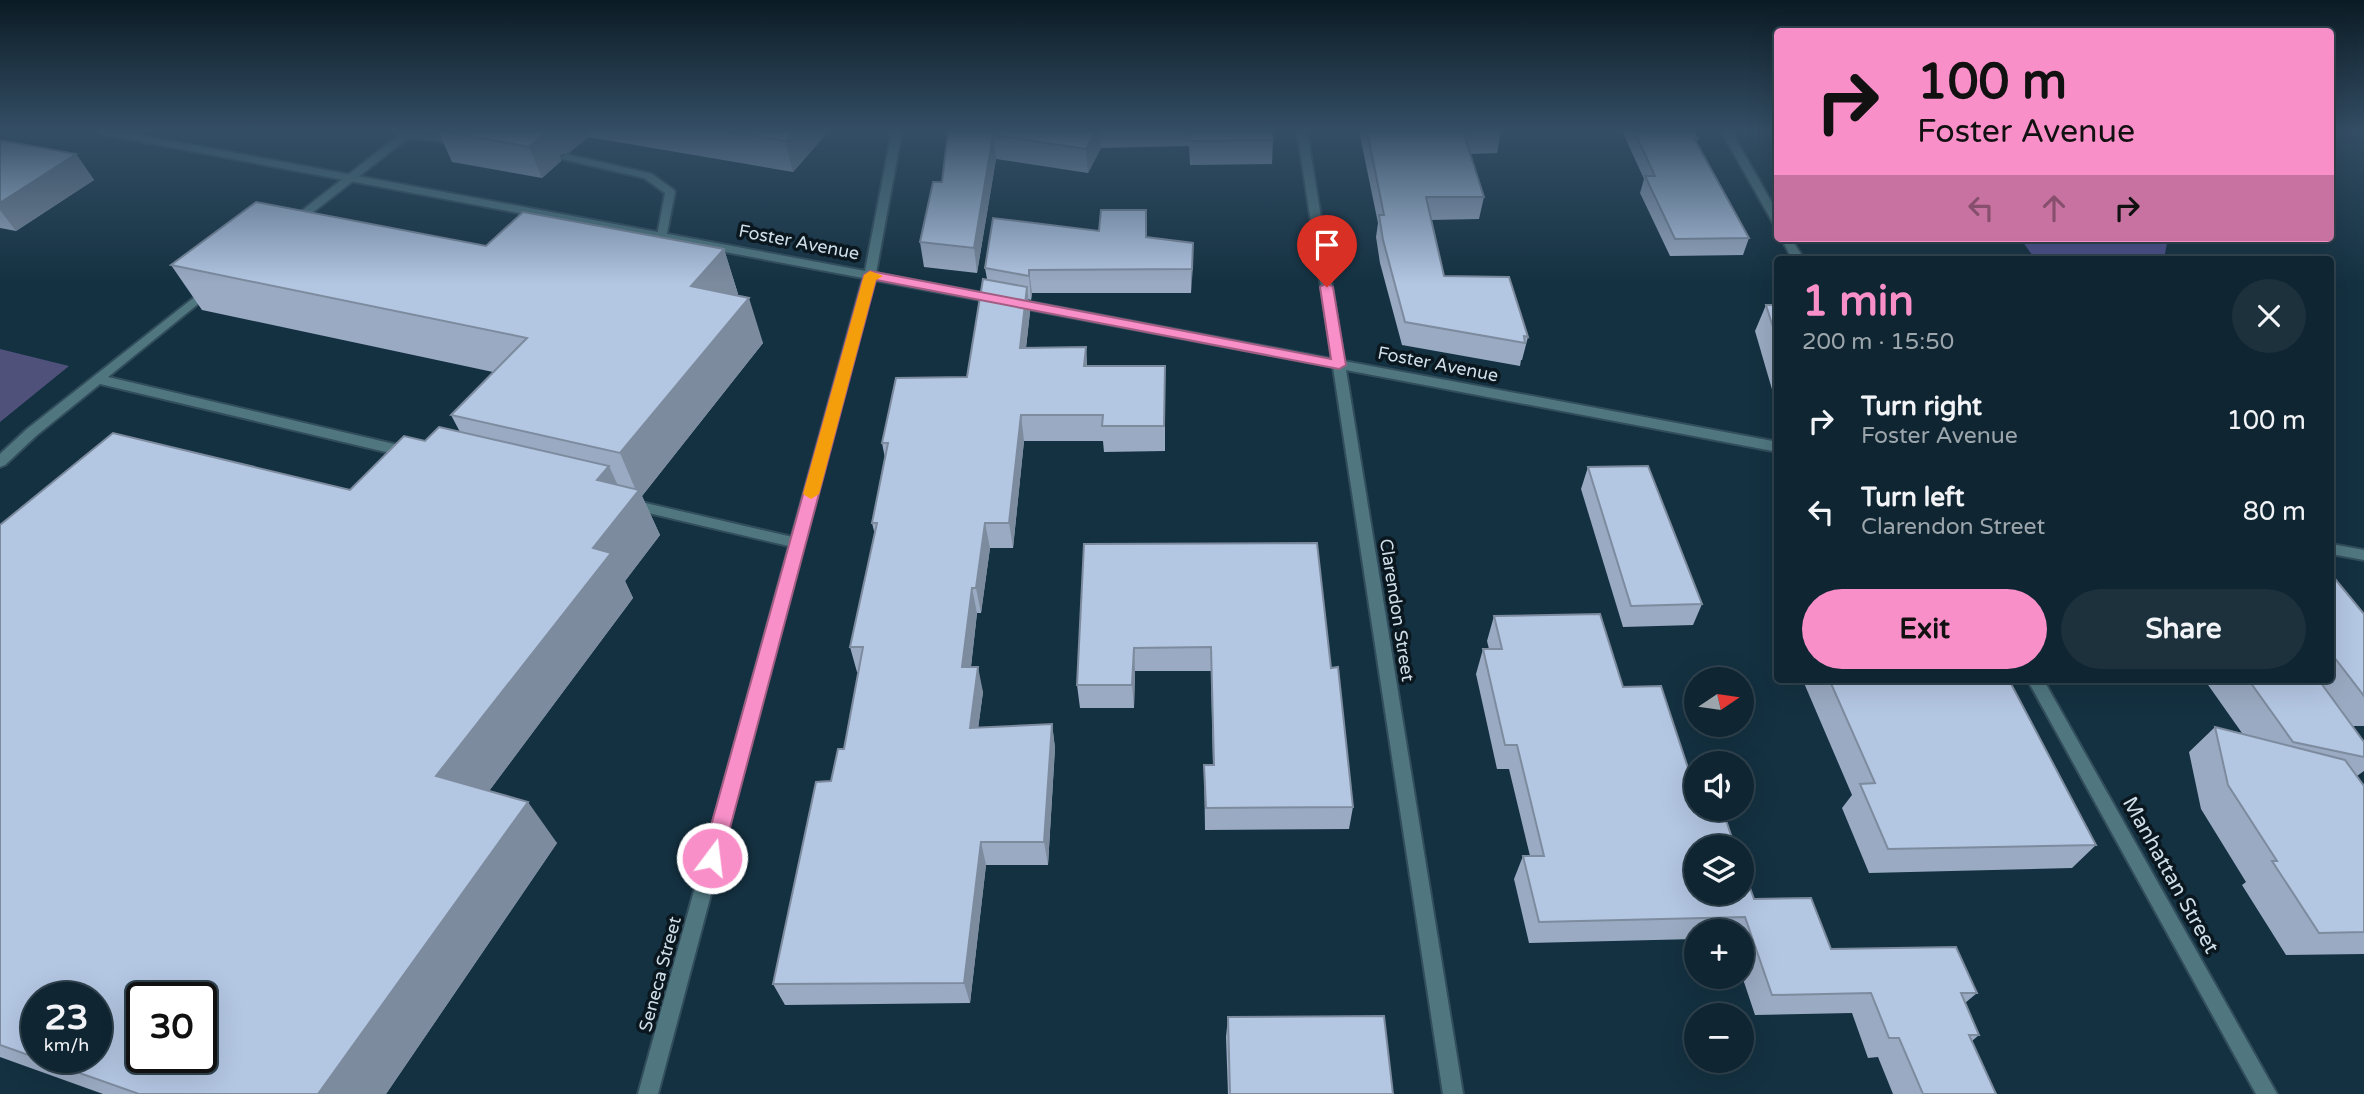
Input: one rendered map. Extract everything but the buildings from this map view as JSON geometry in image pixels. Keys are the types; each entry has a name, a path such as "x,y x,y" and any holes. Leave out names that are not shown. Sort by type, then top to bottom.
{"street":[{"path":"284,230 344,182"},
{"name":"Foster Avenue","path":"371,182 1774,446"},
{"path":"656,182 670,192 662,236"},
{"name":"Seneca Street","path":"648,1094 870,275 887,182"},
{"name":"Clarendon Street","path":"1311,182 1453,1094"},
{"path":"1755,182 1774,216"},
{"path":"0,462 219,282"},
{"path":"98,379 425,456"},
{"path":"615,500 797,543"},
{"path":"2334,550 2364,555"},
{"name":"Manhattan Street","path":"2037,683 2267,1094"}],"shaded area":[{"path":"2023,242 2167,242 2165,256 2033,256"},
{"path":"0,349 69,366 0,422"}],"slow traffic":[{"path":"811,494 870,275 876,276"}],"route":[{"path":"712,858 870,275 1339,365 1327,287"}]}
